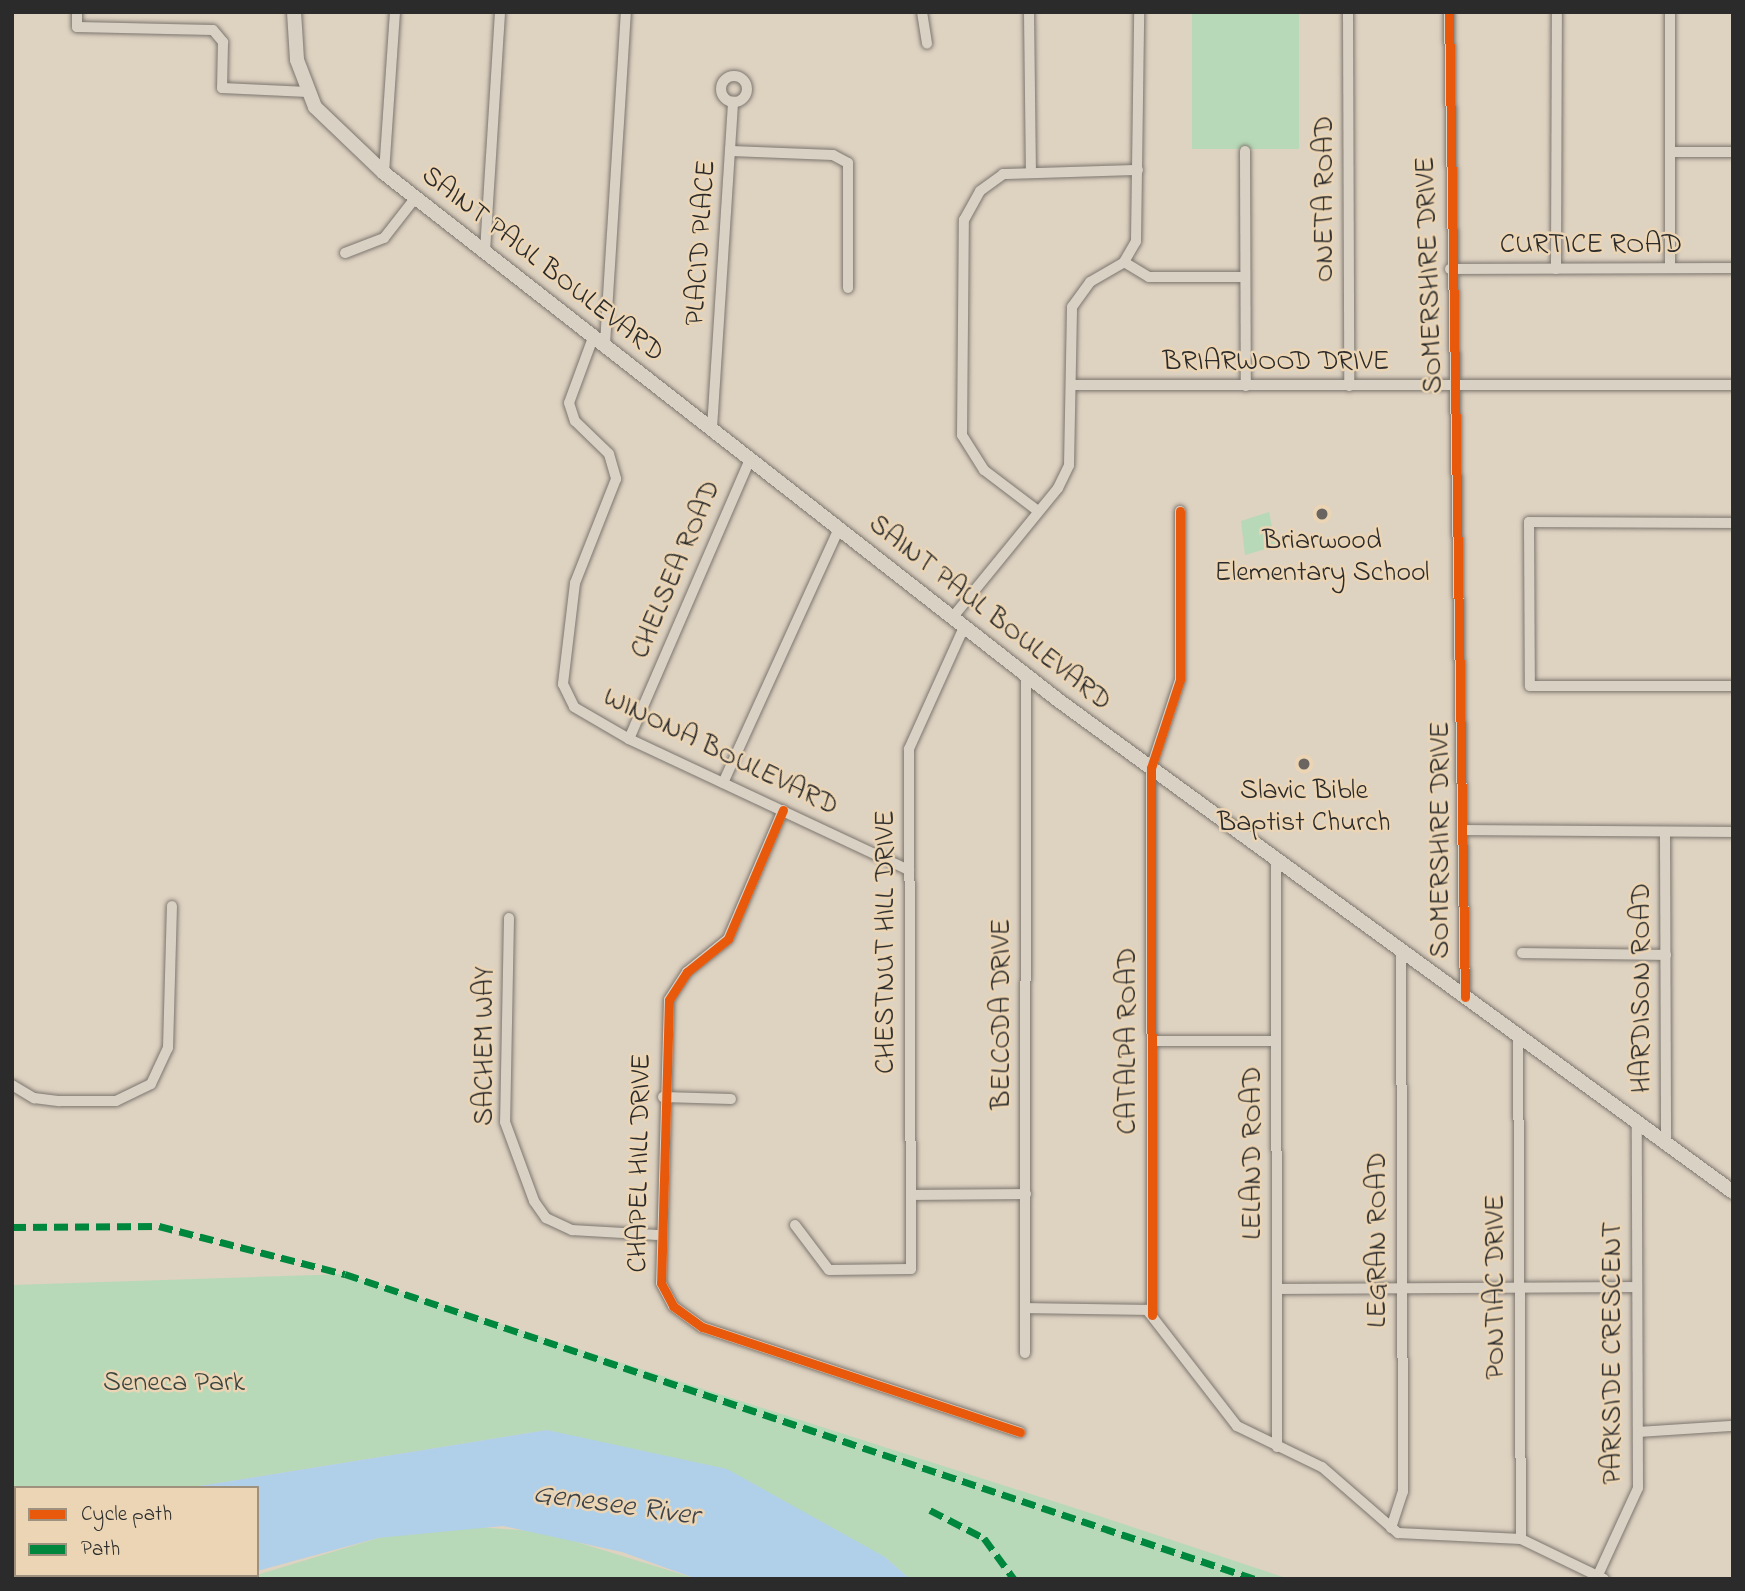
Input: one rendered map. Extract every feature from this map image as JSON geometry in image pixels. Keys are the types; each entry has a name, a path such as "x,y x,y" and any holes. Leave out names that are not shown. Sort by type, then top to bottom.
{"main road":[{"name":"SAINT PAUL BOULEVARD","path":"294,12 297,60 307,92 326,121 384,173 1026,675 1733,1192"}],"street":[{"path":"77,12 77,27 213,30 223,42 222,88 307,92"},
{"path":"384,173 395,12"},
{"path":"485,251 500,12"},
{"name":"WINONA BOULEVARD","path":"626,12 600,340 569,403 579,427 609,454 616,479 575,583 563,684 574,706 629,739 909,870"},
{"path":"922,12 927,44"},
{"path":"1028,12 1031,168"},
{"path":"952,618 1038,511 1069,465 1072,307 1090,282 1124,262 1136,241 1139,12"},
{"name":"ONETA ROAD","path":"1348,12 1349,386"},
{"name":"SOMERSHIRE DRIVE","path":"1449,12 1450,269 1465,830 1465,997"},
{"path":"1556,269 1557,12"},
{"path":"1670,12 1670,268"},
{"name":"PLACID PLACE","path":"712,428 733,103"},
{"path":"731,151 833,155 848,163 848,288"},
{"path":"1245,151 1246,386"},
{"path":"1670,152 1733,152"},
{"path":"1038,511 974,459 959,408 964,220 986,185 1031,168 1138,170"},
{"path":"345,253 384,238 416,198"},
{"path":"1124,262 1149,277 1245,277"},
{"name":"CURTICE ROAD","path":"1450,269 1733,268"},
{"name":"BRIARWOOD DRIVE","path":"1071,385 1733,385"},
{"name":"CHELSEA ROAD","path":"629,739 750,458"},
{"name":"CATALPA ROAD","path":"1152,1315 1151,768 1180,680 1180,511"},
{"path":"1733,523 1529,522 1530,686 1733,686"},
{"path":"723,783 839,529"},
{"name":"CHESTNUT HILL DRIVE","path":"795,1225 829,1270 911,1269 909,749 964,627"},
{"name":"BELCODA DRIVE","path":"1025,1353 1026,675"},
{"name":"CHAPEL HILL DRIVE","path":"783,810 728,939 672,991 663,1097 657,1235 660,1283 690,1321 1020,1433"},
{"path":"1465,830 1733,832"},
{"name":"HARDISON ROAD","path":"1665,833 1666,1143"},
{"name":"LELAND ROAD","path":"1276,859 1278,1447"},
{"path":"12,1085 34,1098 116,1101 151,1084 168,1048 172,906"},
{"name":"SACHEM WAY","path":"509,918 505,1122 534,1201 546,1217 572,1230 657,1235"},
{"name":"LEGRAN ROAD","path":"1391,1528 1403,1492 1401,950"},
{"path":"1522,953 1666,955"},
{"name":"PONTIAC DRIVE","path":"1518,1035 1521,1539"},
{"path":"1152,1041 1276,1041"},
{"name":"CHAPEL HILL DRIVE","path":"663,1097 731,1099"},
{"name":"PARKSIDE CRESCENT","path":"1601,1577 1636,1498 1639,1432 1637,1122"},
{"path":"911,1195 1026,1194"},
{"path":"1278,1289 1637,1287"},
{"path":"1025,1308 1141,1308 1152,1315 1229,1418 1340,1479 1391,1528 1408,1536 1521,1539 1601,1577"},
{"path":"1639,1432 1733,1426"}],"green space":[{"path":"1192,12 1299,12 1299,149 1192,149"},
{"path":"1269,512 1276,546 1245,555 1241,521"},
{"name":"Seneca Park","path":"345,1274 1289,1579 910,1579 885,1557 547,1430 199,1486 14,1486 12,1507 12,1285"},
{"path":"466,1526 544,1532 697,1579 223,1579 259,1577 259,1574 378,1538"}],"water":[{"name":"Genesee River","path":"547,1430 727,1469 885,1557 910,1579 697,1579 622,1552 503,1526 378,1538 259,1570 259,1486 199,1486"},
{"path":"12,1507 14,1577 126,1577 12,1579"}],"marked path":[{"path":"12,1227 159,1226 345,1274 1255,1579"},
{"path":"930,1510 984,1538 1014,1579"}],"cycle path":[{"path":"1449,12 1465,997"},
{"path":"1152,1315 1151,768 1180,680 1180,511"},
{"path":"783,810 728,939 687,972 669,1000 661,1283 673,1306 702,1327 1020,1432"}],"place":[{"name":"Briarwood Elementary School","path":"1322,514"},
{"name":"Slavic Bible Baptist Church","path":"1304,764"}]}
